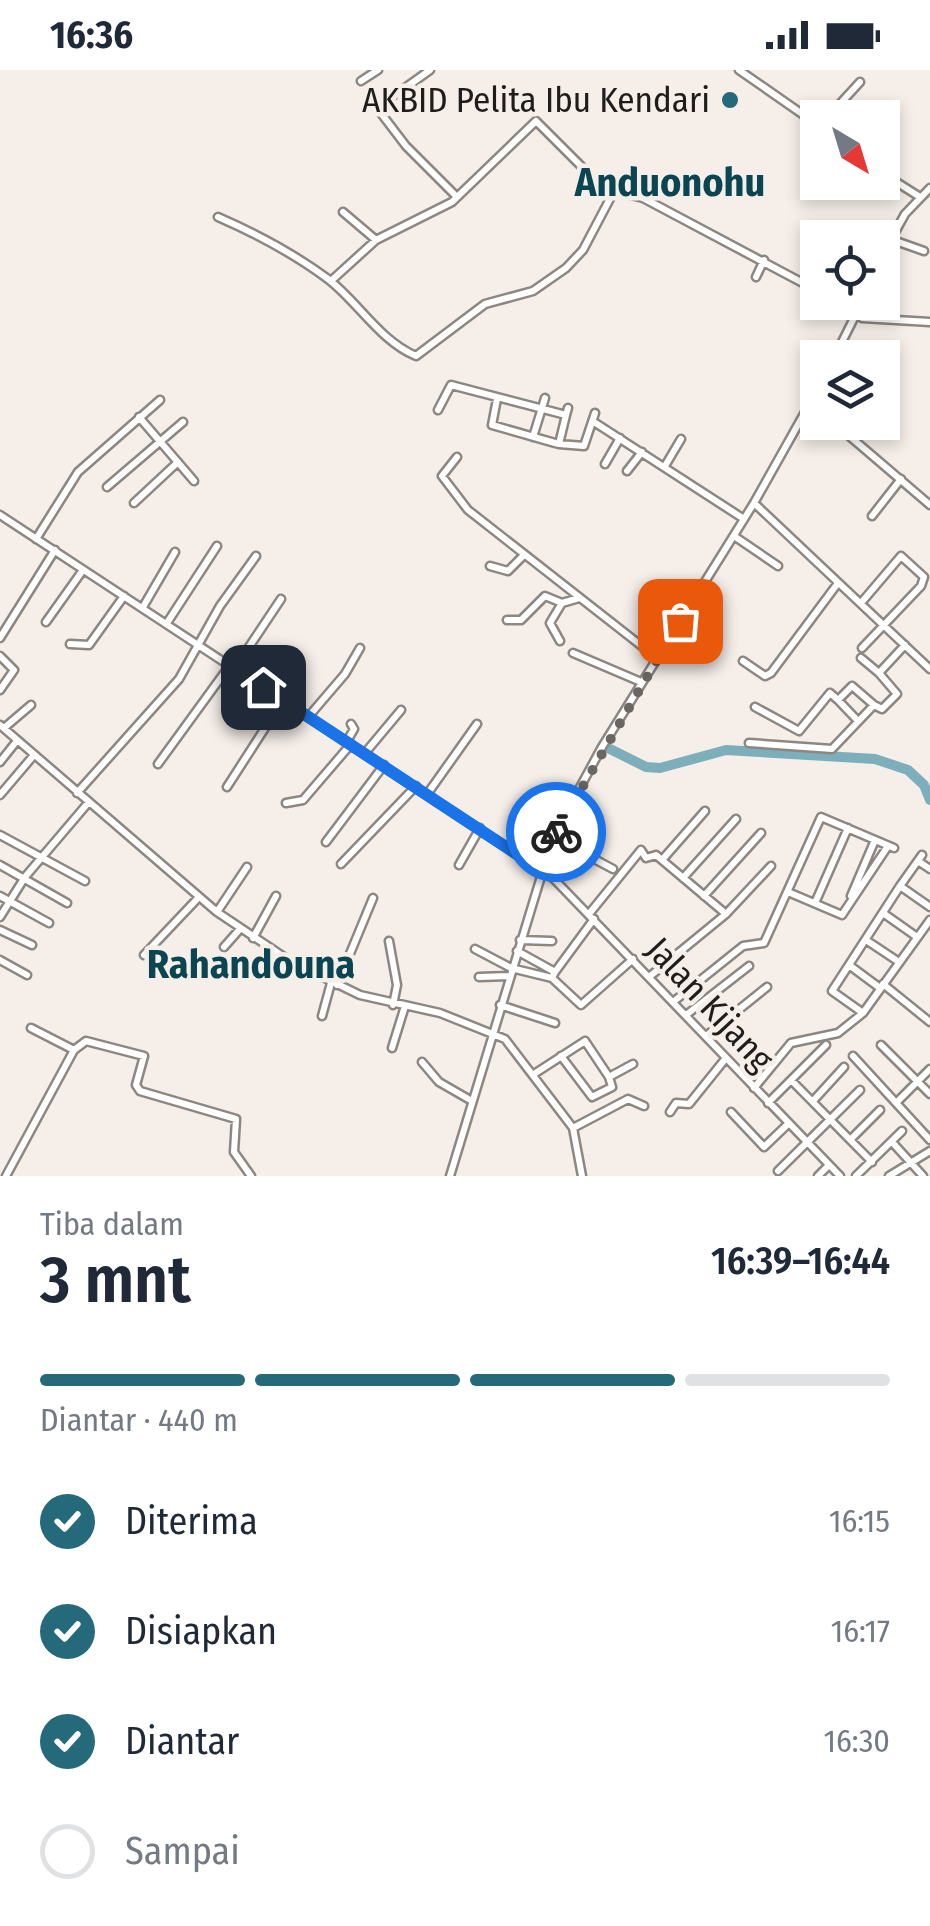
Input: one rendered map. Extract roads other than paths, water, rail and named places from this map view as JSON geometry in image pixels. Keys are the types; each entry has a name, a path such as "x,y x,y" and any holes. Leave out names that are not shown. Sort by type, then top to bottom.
{"street":[{"path":"361,81 378,70"},
{"path":"430,70 377,108 406,146 457,197"},
{"path":"739,70 800,112"},
{"path":"844,100 860,82"},
{"path":"332,280 376,240 457,197 536,121 587,175 613,193 643,198 800,281"},
{"path":"900,184 920,197"},
{"path":"900,222 930,188"},
{"path":"218,217 280,246 332,280 386,335 419,356 486,304 534,291 574,262 613,193"},
{"path":"343,212 376,240"},
{"path":"900,242 924,250"},
{"path":"756,278 764,260"},
{"path":"900,320 930,322"},
{"path":"438,410 449,386 542,410 567,411 559,444"},
{"path":"533,437 546,398"},
{"path":"498,399 492,424 559,444 583,447 595,418 744,519"},
{"path":"36,538 78,472 160,400"},
{"path":"139,417 194,481"},
{"path":"450,1176 553,837 602,747 734,536 800,421"},
{"path":"107,487 183,422"},
{"path":"606,464 620,438"},
{"path":"665,466 682,439"},
{"path":"854,440 930,504"},
{"path":"628,471 642,452"},
{"path":"457,458 442,478 468,510 657,658"},
{"path":"134,503 178,462"},
{"path":"872,516 902,480"},
{"path":"754,503 930,669"},
{"path":"0,515 349,743"},
{"path":"734,536 778,566"},
{"path":"167,624 217,546"},
{"path":"1,635 55,550"},
{"path":"144,607 175,552"},
{"path":"490,566 508,571 524,555"},
{"path":"77,793 166,696 256,556"},
{"path":"860,603 900,556 924,582 862,648"},
{"path":"46,622 82,570"},
{"path":"743,661 765,676 771,674 838,583"},
{"path":"70,644 89,645 124,596"},
{"path":"507,620 521,620 545,596 562,603 581,598"},
{"path":"158,764 281,599"},
{"path":"560,641 550,623 562,603"},
{"path":"878,673 904,645"},
{"path":"309,716 345,674 360,648"},
{"path":"573,652 641,682"},
{"path":"0,656 14,670 0,690"},
{"path":"838,700 850,684 883,708 898,692 861,658"},
{"path":"791,746 828,694 858,721"},
{"path":"227,786 283,700"},
{"path":"748,743 830,750 874,704"},
{"path":"31,706 2,727 240,929 334,984 393,1005 466,1022 510,1043 572,1128 582,1176"},
{"path":"754,707 799,731"},
{"path":"366,753 401,710"},
{"path":"286,803 303,800 349,743 354,729 351,724 338,736"},
{"path":"428,793 477,724"},
{"path":"0,762 16,742"},
{"name":"Jalan Kijang","path":"349,743 541,870 650,976 840,1176"},
{"path":"0,795 34,755"},
{"path":"326,842 384,765"},
{"path":"341,864 416,786"},
{"path":"0,916 25,878 88,803"},
{"path":"662,860 705,812"},
{"path":"673,1002 743,946 764,943 821,816 891,847 842,916"},
{"path":"684,878 736,819"},
{"path":"460,865 480,828"},
{"path":"814,903 848,828"},
{"path":"704,896 761,833"},
{"path":"0,835 85,881"},
{"path":"553,837 613,869"},
{"path":"842,916 876,840"},
{"path":"553,975 641,850 646,858 656,855 726,914"},
{"path":"862,1012 832,991 920,858 930,869"},
{"path":"0,865 67,903"},
{"path":"217,912 247,866"},
{"path":"650,976 726,914 771,866"},
{"path":"900,886 930,907"},
{"path":"788,892 842,916"},
{"path":"0,896 49,923"},
{"path":"253,938 276,896"},
{"path":"144,955 198,897"},
{"path":"322,1016 373,898"},
{"path":"883,914 917,937"},
{"path":"754,1088 791,1042 838,1034 862,1012 930,920"},
{"path":"224,947 240,929"},
{"path":"0,930 32,945"},
{"path":"520,940 552,941"},
{"path":"866,940 899,962"},
{"path":"390,941 396,984 393,1005"},
{"path":"475,949 510,972"},
{"path":"517,951 553,975 582,1005 633,959"},
{"path":"0,960 28,975"},
{"path":"849,965 930,1020"},
{"path":"686,1015 748,966"},
{"path":"479,977 510,972 553,975"},
{"path":"706,1036 768,987"},
{"path":"500,1004 554,1023"},
{"path":"392,1048 405,1006"},
{"path":"31,1028 74,1050"},
{"path":"6,1176 74,1050 86,1041 141,1054 145,1059 138,1090 236,1119 233,1146 251,1176"},
{"path":"534,1074 561,1056 585,1042 609,1076 612,1087 592,1096 561,1056"},
{"path":"882,1044 930,1094"},
{"path":"768,1103 826,1045"},
{"path":"852,1056 930,1140"},
{"path":"670,1112 678,1103 688,1104 726,1058"},
{"path":"422,1062 439,1082 472,1100"},
{"path":"609,1076 632,1064"},
{"path":"813,1101 844,1067"},
{"path":"897,1102 930,1069"},
{"path":"791,1080 872,1162"},
{"path":"778,1171 860,1090"},
{"path":"572,1128 628,1099 644,1106"},
{"path":"851,1139 880,1110"},
{"path":"731,1112 762,1148 788,1124"},
{"path":"856,1176 902,1131"},
{"path":"892,1142 923,1176"},
{"path":"890,1176 930,1151"},
{"path":"818,1176 828,1165"}],"waterway":[{"path":"604,746 646,767 660,768 726,750 875,759 908,770 924,785 930,800"}],"place":[{"name":"AKBID Pelita Ibu Kendari","path":"730,100"}],"district":[{"name":"Anduonohu","path":"670,182"},
{"name":"Rahandouna","path":"251,964"}]}
